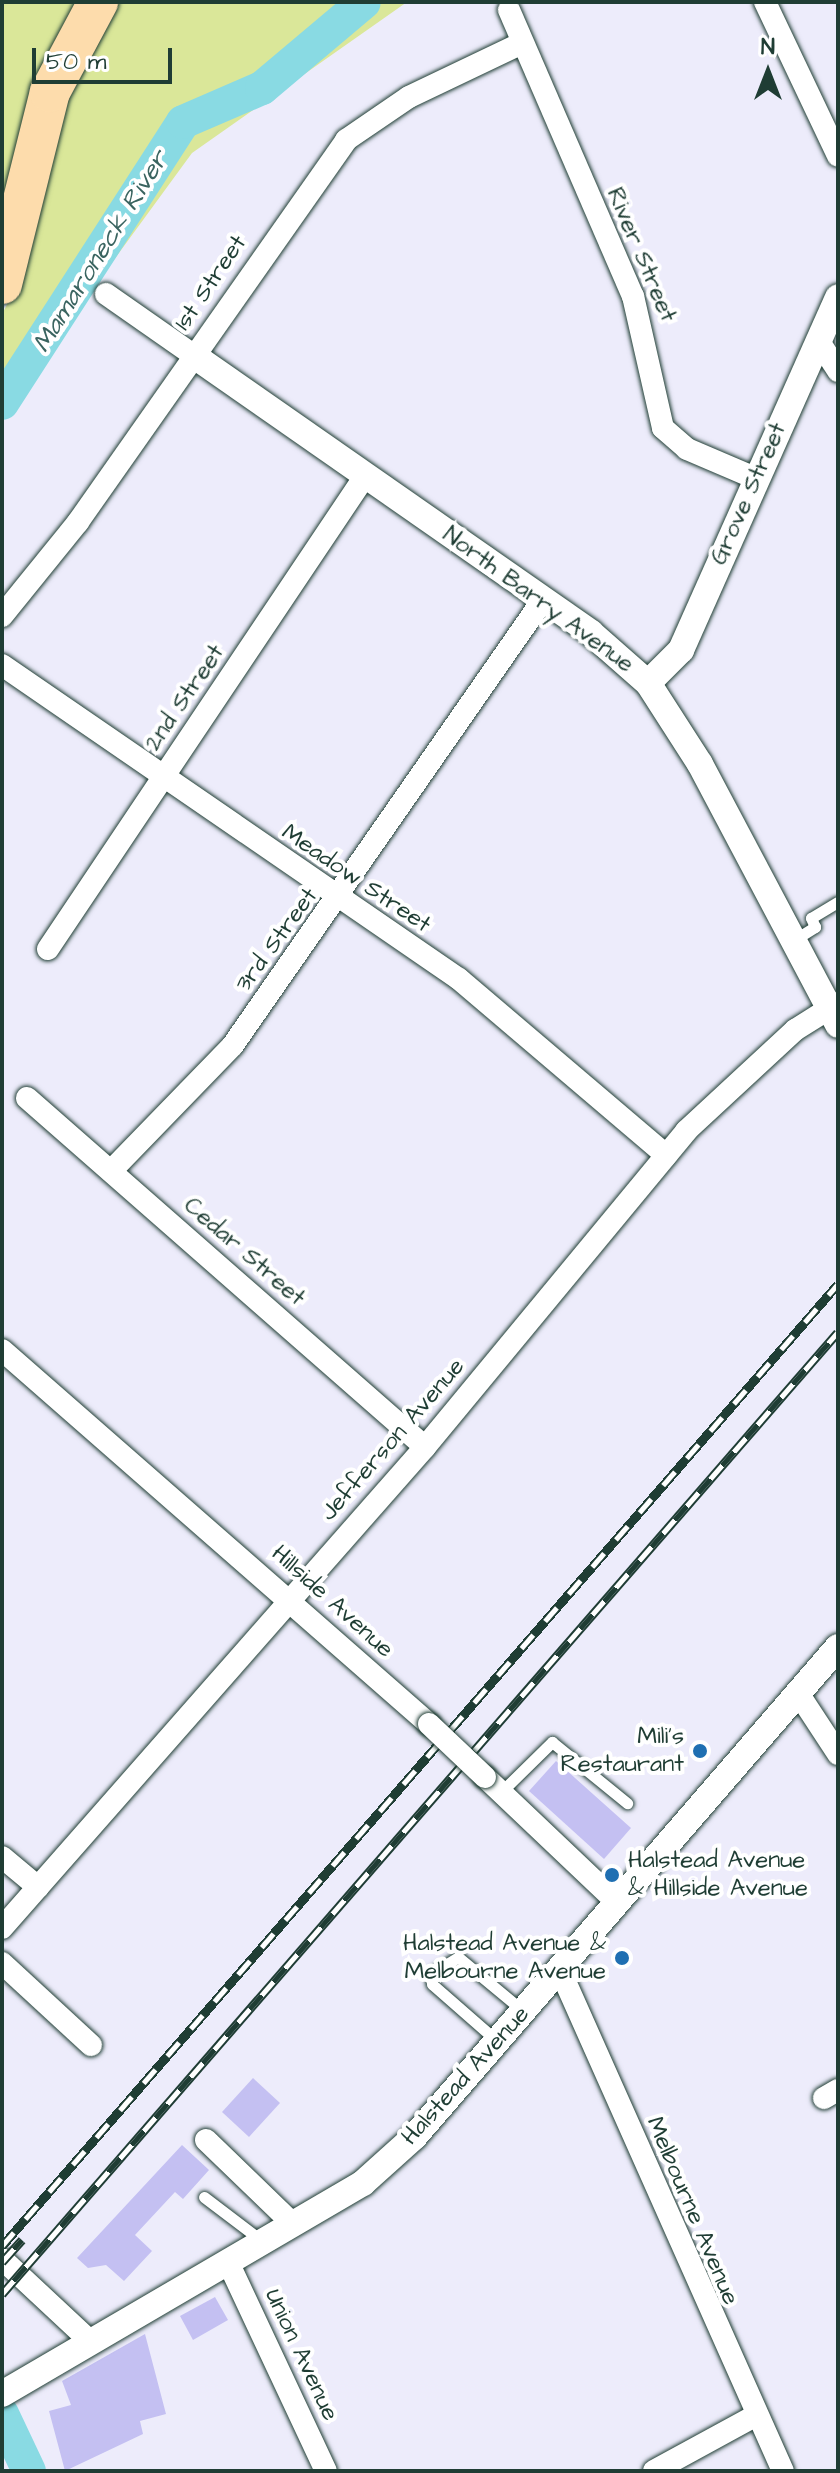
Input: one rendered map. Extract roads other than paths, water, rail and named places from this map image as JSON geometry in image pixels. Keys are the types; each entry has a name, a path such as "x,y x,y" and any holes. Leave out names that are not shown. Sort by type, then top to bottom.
{"highway":[{"path":"2,284 50,92 98,2"}],"street":[{"path":"765,2 838,156"},
{"name":"River Street","path":"509,10 520,44 633,296 663,428 687,449 755,478"},
{"name":"1st Street","path":"2,616 30,588 346,140 409,97 520,44"},
{"name":"North Barry Avenue","path":"106,294 542,601 648,683 835,1012"},
{"name":"Grove Street","path":"648,683 681,650 838,297"},
{"path":"818,340 838,371"},
{"name":"2nd Street","path":"48,949 365,476"},
{"name":"3rd Street","path":"111,1171 233,1045 338,900 542,601"},
{"name":"Meadow Street","path":"2,665 338,900 459,979 666,1155"},
{"name":"Jefferson Avenue","path":"2,1928 289,1597 425,1447 666,1155 752,1067 835,1012"},
{"name":"Cedar Street","path":"27,1098 425,1447"},
{"name":"Hillside Avenue","path":"2,1350 289,1597 618,1903"},
{"name":"Halstead Avenue","path":"11,2388 363,2183 497,2042 838,1647"},
{"path":"798,1693 838,1754"},
{"path":"2,1857 38,1887"},
{"path":"2,1963 91,2045"},
{"name":"Melbourne Avenue","path":"560,1970 753,2417 783,2471"},
{"path":"206,2140 292,2223"},
{"path":"2,2259 91,2342"},
{"name":"Union Avenue","path":"228,2262 326,2471"},
{"path":"654,2471 753,2417"}],"lane":[{"path":"793,941 815,927 811,918 838,902"},
{"path":"491,1786 552,1742 627,1803"},
{"path":"497,2042 432,1984 431,1974 458,1957 523,2012"},
{"path":"204,2197 263,2241"}],"waterway":[{"name":"Mamaroneck River","path":"2,403 183,122 262,88 364,2"},
{"name":"Mamaroneck River","path":"2,2414 29,2471"}],"railway":[{"path":"2,2246 838,1284"},
{"path":"2,2294 838,1332"},
{"path":"2,2262 22,2240"}],"place":[{"name":"Mili's Restaurant","path":"700,1751"},
{"name":"Halstead Avenue & Hillside Avenue","path":"612,1875"},
{"name":"Halstead Avenue & Melbourne Avenue","path":"622,1958"}]}
